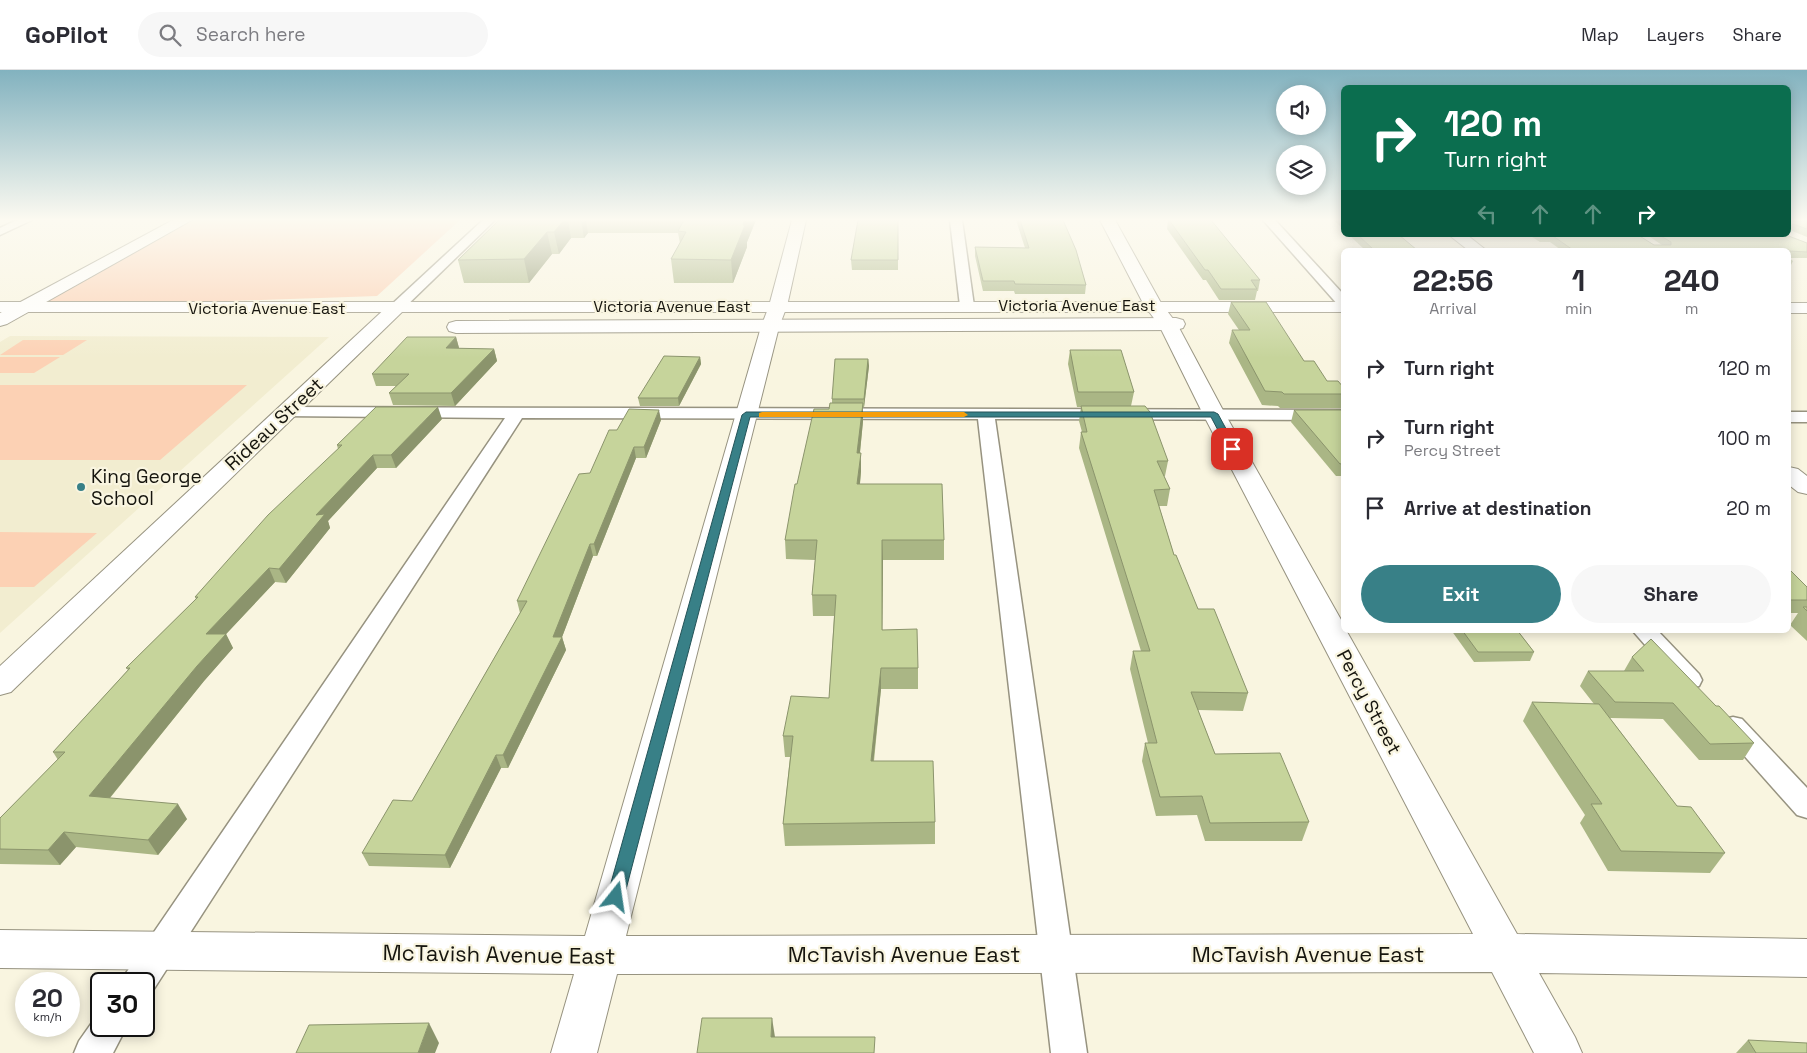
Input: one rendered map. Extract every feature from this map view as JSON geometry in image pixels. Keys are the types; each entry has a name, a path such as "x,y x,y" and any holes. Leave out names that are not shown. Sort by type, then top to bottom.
{"street":[{"path":"0,320 101,266"},
{"path":"574,1053 787,266"},
{"name":"Percy Street","path":"1133,266 1558,1053"},
{"name":"Victoria Avenue East","path":"0,307 396,308 774,316 1160,315 1341,305"},
{"name":"Victoria Avenue East","path":"436,327 774,316 968,306 1341,324"},
{"name":"Rideau Street","path":"0,684 396,308"},
{"path":"1791,308 1807,308"},
{"path":"1791,324 1807,324"},
{"path":"0,326 30,326"},
{"name":"Victoria Avenue East","path":"347,327 406,327"},
{"path":"1791,475 1807,487"},
{"name":"McTavish Avenue East","path":"0,949 600,955 1505,953 1807,958"}],"lane":[{"path":"396,308 441,266"},
{"path":"962,266 968,306"},
{"path":"1309,266 1341,302"},
{"path":"287,412 746,415 1341,415"},
{"path":"146,972 516,414"},
{"path":"986,414 1069,1053"},
{"path":"1791,417 1807,417"},
{"path":"1647,633 1807,807"},
{"path":"92,1053 103,1037"}],"shaded area":[{"path":"101,266 410,266 377,296 23,308"},
{"name":"King George School","path":"10,336 329,337 0,633 0,342"},
{"path":"23,340 87,340 63,355 0,355"},
{"path":"0,357 60,357 34,373 0,373"},
{"path":"0,385 247,385 160,460 0,460"},
{"path":"0,532 97,533 34,587 0,587"}],"building":[{"path":"979,266 1081,266 1086,285 1015,284 1014,281 983,281"},
{"path":"1202,266 1248,266 1260,280 1251,280 1257,289 1221,289 1208,270 1205,270"},
{"path":"1231,302 1266,302 1304,361 1314,361 1327,381 1338,381 1341,384 1341,394 1284,394 1282,392 1265,391 1232,330 1250,330"},
{"path":"407,337 456,337 446,348 494,349 451,393 389,393 409,374 372,374"},
{"path":"1070,350 1121,350 1134,392 1078,392"},
{"path":"664,356 700,357 678,398 638,398"},
{"path":"835,359 868,359 864,399 832,399"},
{"path":"830,403 863,403 857,453 861,453 857,484 942,484 944,540 882,540 882,630 917,629 918,668 881,668 871,761 933,761 935,822 783,824 793,736 783,736 791,696 829,698 836,595 812,595 817,540 785,540 795,484 797,484 814,409 829,409"},
{"path":"1081,406 1145,406 1150,412 1168,461 1157,461 1170,489 1154,490 1174,555 1176,555 1198,609 1214,609 1248,693 1191,692 1215,754 1280,753 1309,822 1210,823 1202,796 1160,797 1145,743 1157,743 1133,651 1150,651 1081,432 1087,432"},
{"path":"376,407 438,407 391,455 373,455 316,515 325,514 279,569 269,568 206,634 226,634 89,796 178,804 148,840 64,832 48,850 0,849 0,818 65,752 53,752 130,668 126,668 198,597 195,597 268,515 342,445 337,445"},
{"path":"629,409 659,410 644,447 634,447 594,544 590,544 553,637 562,637 503,755 496,755 445,855 362,853 393,800 412,801 527,601 517,601 579,474 590,473 609,430 617,430"},
{"path":"1294,410 1341,410 1340,464"},
{"path":"1791,571 1807,587 1807,600 1791,600"},
{"path":"1464,633 1519,633 1534,652 1478,652"},
{"path":"1651,639 1754,743 1710,744 1673,703 1615,702 1588,671 1644,671 1632,657"},
{"path":"1532,702 1599,704 1677,806 1691,807 1725,853 1621,851 1591,804 1602,804"},
{"path":"702,1018 772,1018 771,1037 875,1037 874,1053 697,1053"},
{"path":"429,1023 418,1053 296,1053 309,1025"},
{"path":"1748,1040 1807,1043 1807,1053 1756,1053"}],"slow traffic":[{"path":"762,415 964,415"}],"place":[{"name":"King George School","path":"81,487"}],"route":[{"path":"616,897 746,415 1214,414 1232,449"}]}
